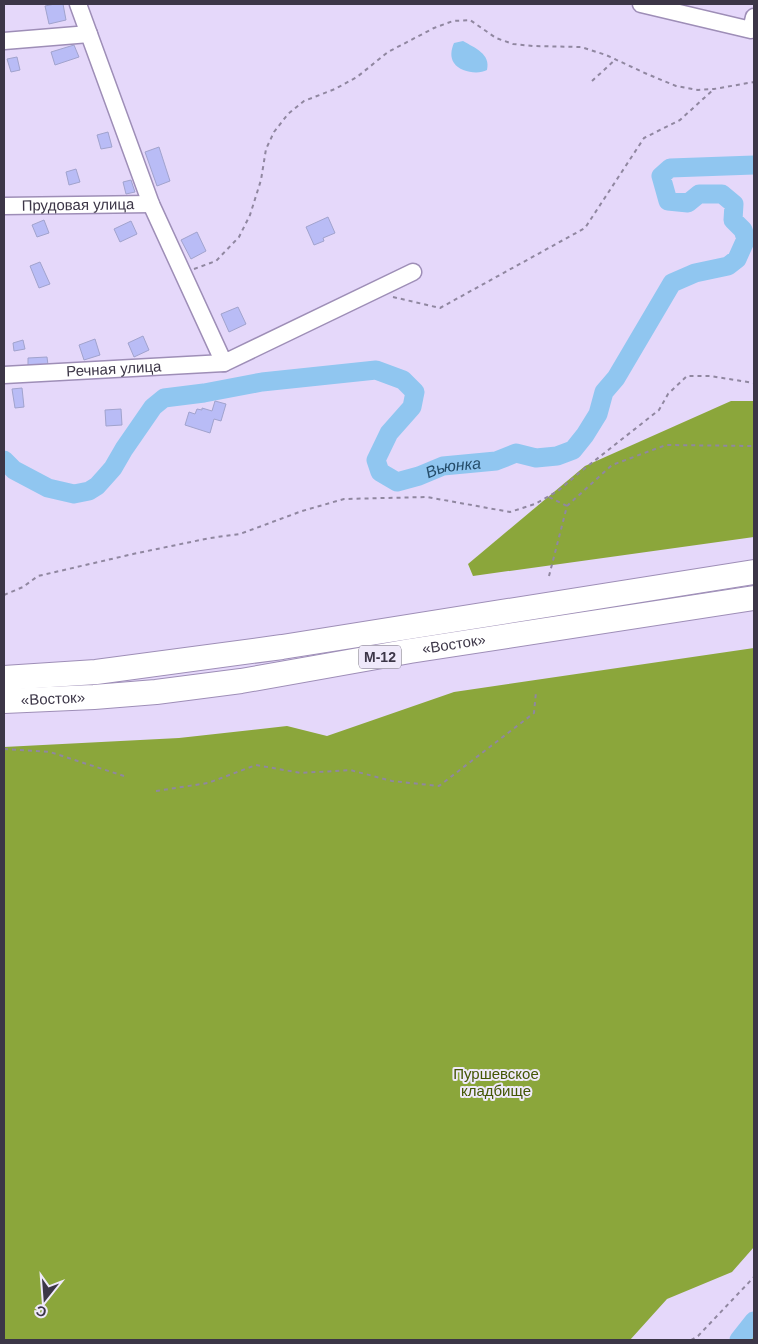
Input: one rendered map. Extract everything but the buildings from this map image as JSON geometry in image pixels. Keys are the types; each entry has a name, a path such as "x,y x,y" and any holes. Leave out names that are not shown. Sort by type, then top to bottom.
{"highway":[{"name":"«Восток»","path":"4,678 96,672 282,647 754,572"},
{"name":"«Восток»","path":"4,701 94,698 241,681 420,650 754,598"}],"street":[{"path":"78,4 151,204 224,363 413,272"},
{"path":"641,4 751,30 754,18"},
{"path":"4,41 89,34"},
{"name":"Прудовая улица","path":"4,206 151,204"},
{"name":"Речная улица","path":"4,375 224,363"}],"path":[{"path":"182,273 216,260 239,237 250,215 261,180 266,148 274,132 288,114 304,101 342,85 357,76 388,52 434,28 453,21 470,20 496,38 513,44 581,47 616,59 676,86 698,90 754,82"},
{"path":"592,81 616,59"},
{"path":"372,292 440,308 585,228 644,138 680,120 714,89"},
{"path":"4,595 23,588 38,576 132,554 210,538 240,534 302,511 344,499 427,497 510,512 534,504 558,491 659,410 668,394 687,376 710,376 754,383"},
{"path":"549,576 567,506 612,465 666,445 754,446"},
{"path":"548,496 567,506"},
{"path":"156,791 208,783 256,765 301,773 350,770 392,781 439,786 534,712 536,692"},
{"path":"4,749 50,752 124,776"},
{"path":"691,1340 698,1336 754,1277"}],"green space":[{"path":"731,401 754,401 754,537 473,576 468,564 585,466"},
{"name":"Пуршевское кладбище","path":"754,648 754,1247 732,1272 667,1299 630,1340 4,1340 4,747 179,738 287,726 327,736 454,692"},
{"path":"754,1317 754,1340 734,1340"}],"water":[{"path":"463,41 481,52 487,60 487,70 483,72 469,72 460,69 454,63 451,53 454,43"}],"waterway":[{"name":"Вьюнка","path":"4,460 14,470 48,488 74,494 89,491 97,486 113,468 153,407 164,398 204,393 262,382 376,370 403,380 415,392 412,407 389,433 376,460 380,472 397,482 419,476 443,466 496,461 516,453 536,458 557,456 573,450 598,414 604,392 616,378 672,283 695,273 728,266 737,259 746,239 743,230 733,220 734,204 722,194 699,194 688,203 668,201 661,176 670,168 754,165"},
{"path":"739,1340 754,1321"}]}
